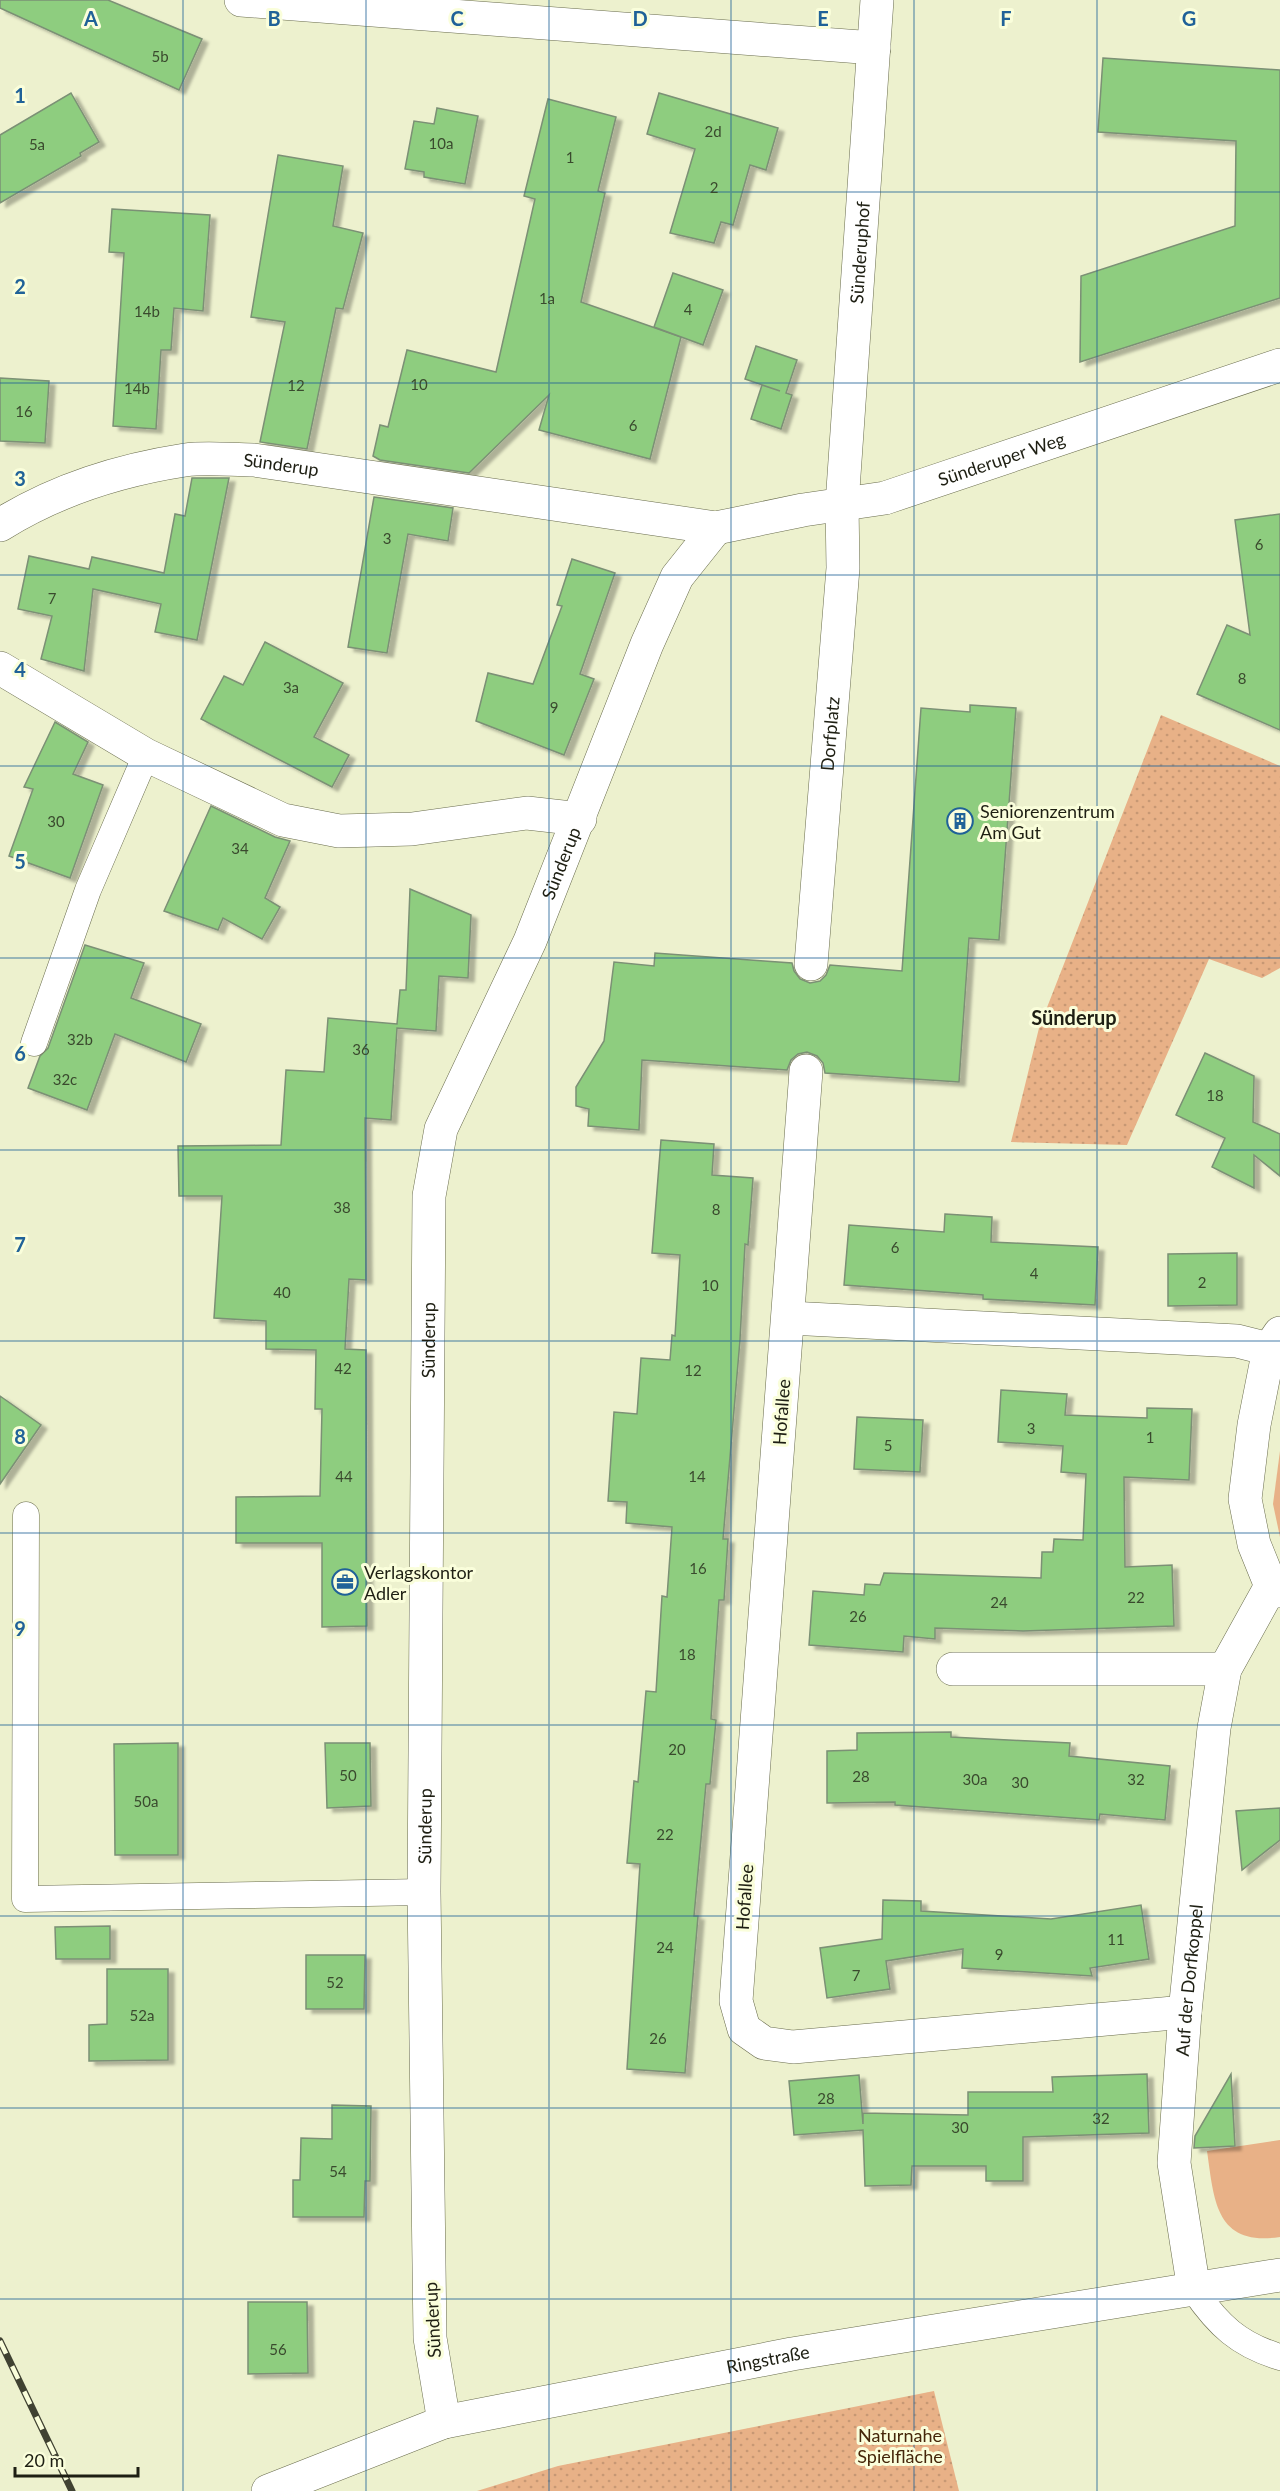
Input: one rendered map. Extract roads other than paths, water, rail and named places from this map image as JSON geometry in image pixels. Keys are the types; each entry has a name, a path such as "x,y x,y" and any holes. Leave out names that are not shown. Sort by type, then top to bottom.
{"street":[{"path":"241,0 874,48"},
{"name":"Sünderuphof","path":"842,504 877,0"},
{"name":"Sünderuper Weg","path":"716,528 803,510 885,498 1280,365"},
{"name":"Sünderup","path":"0,525 34,504 102,478 187,460 254,460 716,528 677,578 646,644 580,819 530,941 441,1129 429,1196 424,1892 430,2338 444,2422"},
{"name":"Dorfplatz","path":"812,964 843,568 842,504"},
{"name":"Sünderup","path":"0,668 146,755 283,820 339,831 412,828 527,813 580,819"},
{"name":"Hofallee","path":"806,1071 736,2001 744,2029 764,2043 793,2047 1185,2012"},
{"path":"789,1318 1275,1341"},
{"name":"Auf der Dorfkoppel","path":"1194,2290 1174,2163 1185,2012 1214,1728 1225,1669 1275,1589 1254,1544 1245,1499 1254,1425 1275,1341"},
{"path":"953,1669 1225,1669"},
{"name":"Ringstraße","path":"268,2491 444,2422 792,2354 1280,2275"}],"lane":[{"path":"33,1042 88,890 146,755"},
{"path":"26,1515 25,1899 424,1892"},
{"path":"1194,2290 1213,2318 1226,2330 1258,2350 1280,2357"}],"railway":[{"path":"0,2341 72,2491"}],"place":[{"name":"Seniorenzentrum Am Gut","path":"960,821"},
{"name":"Verlagskontor Adler","path":"345,1582"}],"district":[{"name":"Sünderup","path":"1074,1017"}],"park label":[{"name":"Naturnahe Spielfläche","path":"900,2445"}]}
